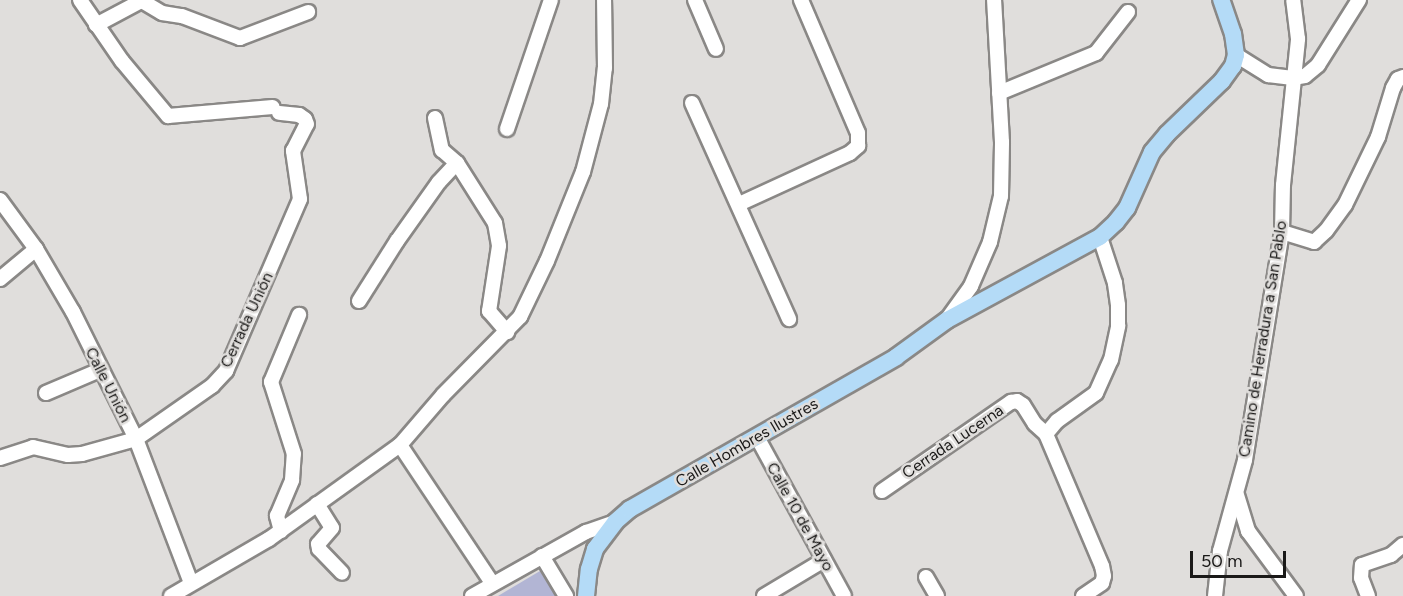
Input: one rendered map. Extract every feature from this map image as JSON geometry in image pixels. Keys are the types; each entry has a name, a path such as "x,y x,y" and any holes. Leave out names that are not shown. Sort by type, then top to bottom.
{"main road":[{"path":"1221,0 1233,34 1236,56"},
{"name":"Calle Hombres Ilustres","path":"586,596 589,569 595,549 615,522 630,509 896,357 947,320 1100,237 1127,208 1152,152 1167,134 1222,81 1233,66 1236,56"}],"street":[{"path":"80,0 96,25 142,0 162,13 182,16 240,38 308,12"},
{"path":"507,129 551,0"},
{"path":"171,596 281,531 400,445 443,395 507,332 528,304 583,172 602,104 605,68 604,0"},
{"path":"695,0 716,49"},
{"path":"739,204 850,153 858,146 858,133 801,0"},
{"name":"Calle Hombres Ilustres","path":"947,320 971,286 997,218 1002,170 994,0"},
{"name":"Camino de Herradura a San Pablo","path":"1215,596 1220,551 1237,495 1282,232 1283,185 1298,39 1293,0"},
{"path":"1236,56 1268,75 1293,78 1305,76 1318,66 1359,0"},
{"path":"999,93 1096,53 1128,12"},
{"name":"Cerrada Unión","path":"0,459 33,447 68,454 82,454 136,439 212,386 226,371 300,199 293,151 307,124 305,119 299,115 276,110 168,116 96,25"},
{"path":"1282,232 1314,242 1326,231 1345,206 1378,137 1393,88 1398,79 1403,77"},
{"path":"693,103 789,319"},
{"path":"435,118 442,150 458,163 495,223 499,246 489,311 507,332"},
{"path":"359,301 433,190 458,163"},
{"name":"Calle Unión","path":"0,200 36,249 73,312 136,439 191,583"},
{"path":"1046,434 1057,422 1096,393 1112,360 1118,326 1118,305 1115,283 1100,237"},
{"path":"0,279 36,249"},
{"path":"281,531 277,516 292,480 294,454 271,381 299,315"},
{"path":"46,393 100,370"},
{"name":"Cerrada Lucerna","path":"882,491 1011,402 1017,401 1023,405 1035,424 1046,434 1102,566 1104,576 1102,583 1083,596"},
{"name":"Calle 10 de Mayo","path":"757,437 844,596"},
{"path":"400,445 492,583"},
{"path":"1237,495 1248,531 1296,596"},
{"path":"317,504 332,528 318,544 319,549 342,573"},
{"path":"472,596 586,532 615,522"},
{"path":"1368,596 1361,578 1362,565 1391,555 1403,545"},
{"path":"542,556 566,596"},
{"path":"764,596 824,560"},
{"path":"926,577 937,596"}],"building":[{"path":"540,571 556,596 498,596"}]}
